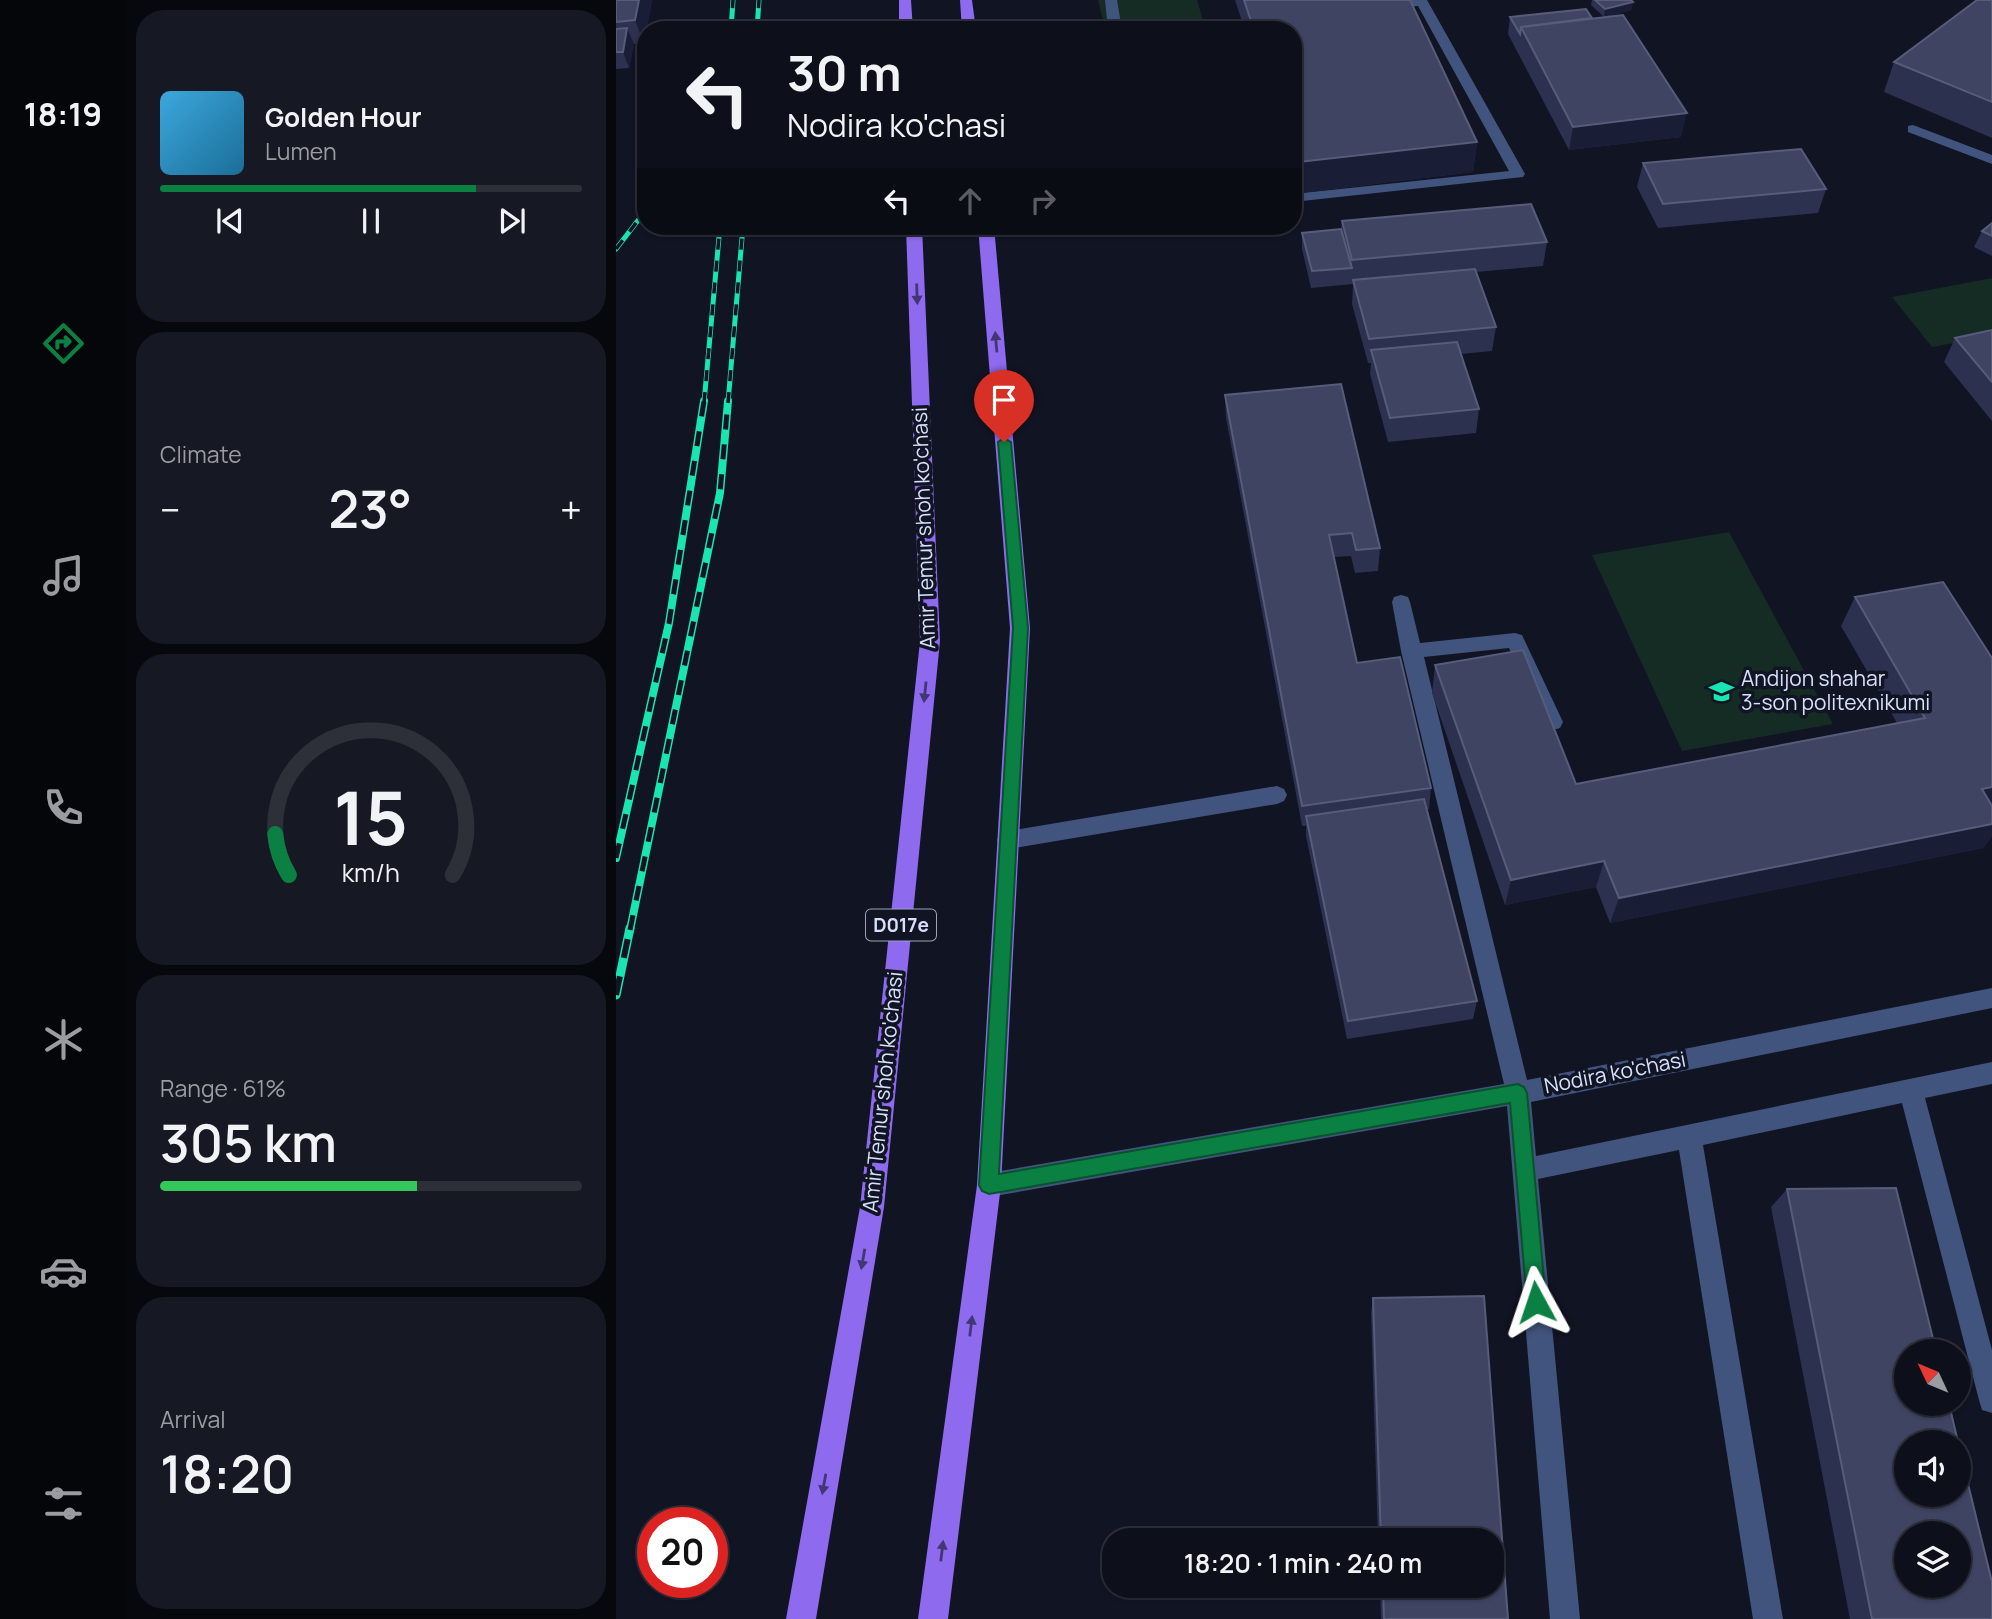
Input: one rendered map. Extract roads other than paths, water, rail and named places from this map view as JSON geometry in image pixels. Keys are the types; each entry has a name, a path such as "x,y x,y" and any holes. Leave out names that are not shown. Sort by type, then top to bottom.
{"main road":[{"path":"905,0 906,21"},
{"path":"966,0 968,21"},
{"name":"Amir Temur shoh ko'chasi","path":"801,1619 872,1207 930,641 914,235"},
{"path":"933,1619 989,1185 1020,628 987,235"}],"street":[{"path":"1111,0 1114,21"},
{"path":"1302,197 1518,174 1422,2 1357,6 1354,0"},
{"path":"1913,129 1992,160"},
{"path":"1401,602 1518,1093 1565,1619"},
{"path":"1411,651 1515,640 1553,722"},
{"path":"1008,840 1277,796"},
{"name":"Nodira ko'chasi","path":"989,1185 1518,1093 1992,998"},
{"path":"1525,1170 1992,1073"},
{"path":"1911,1090 1992,1400"},
{"path":"1689,1136 1768,1619"}],"railway":[{"path":"732,21 733,0"},
{"path":"758,21 759,0"},
{"path":"616,249 637,222"},
{"path":"704,403 719,235"},
{"path":"728,403 742,235"},
{"path":"616,858 669,623 704,401"},
{"path":"630,930 720,493 728,401"},
{"path":"616,995 630,928"}],"place":[{"name":"Andijon shahar 3-son politexnikumi","path":"1721,691"}]}
